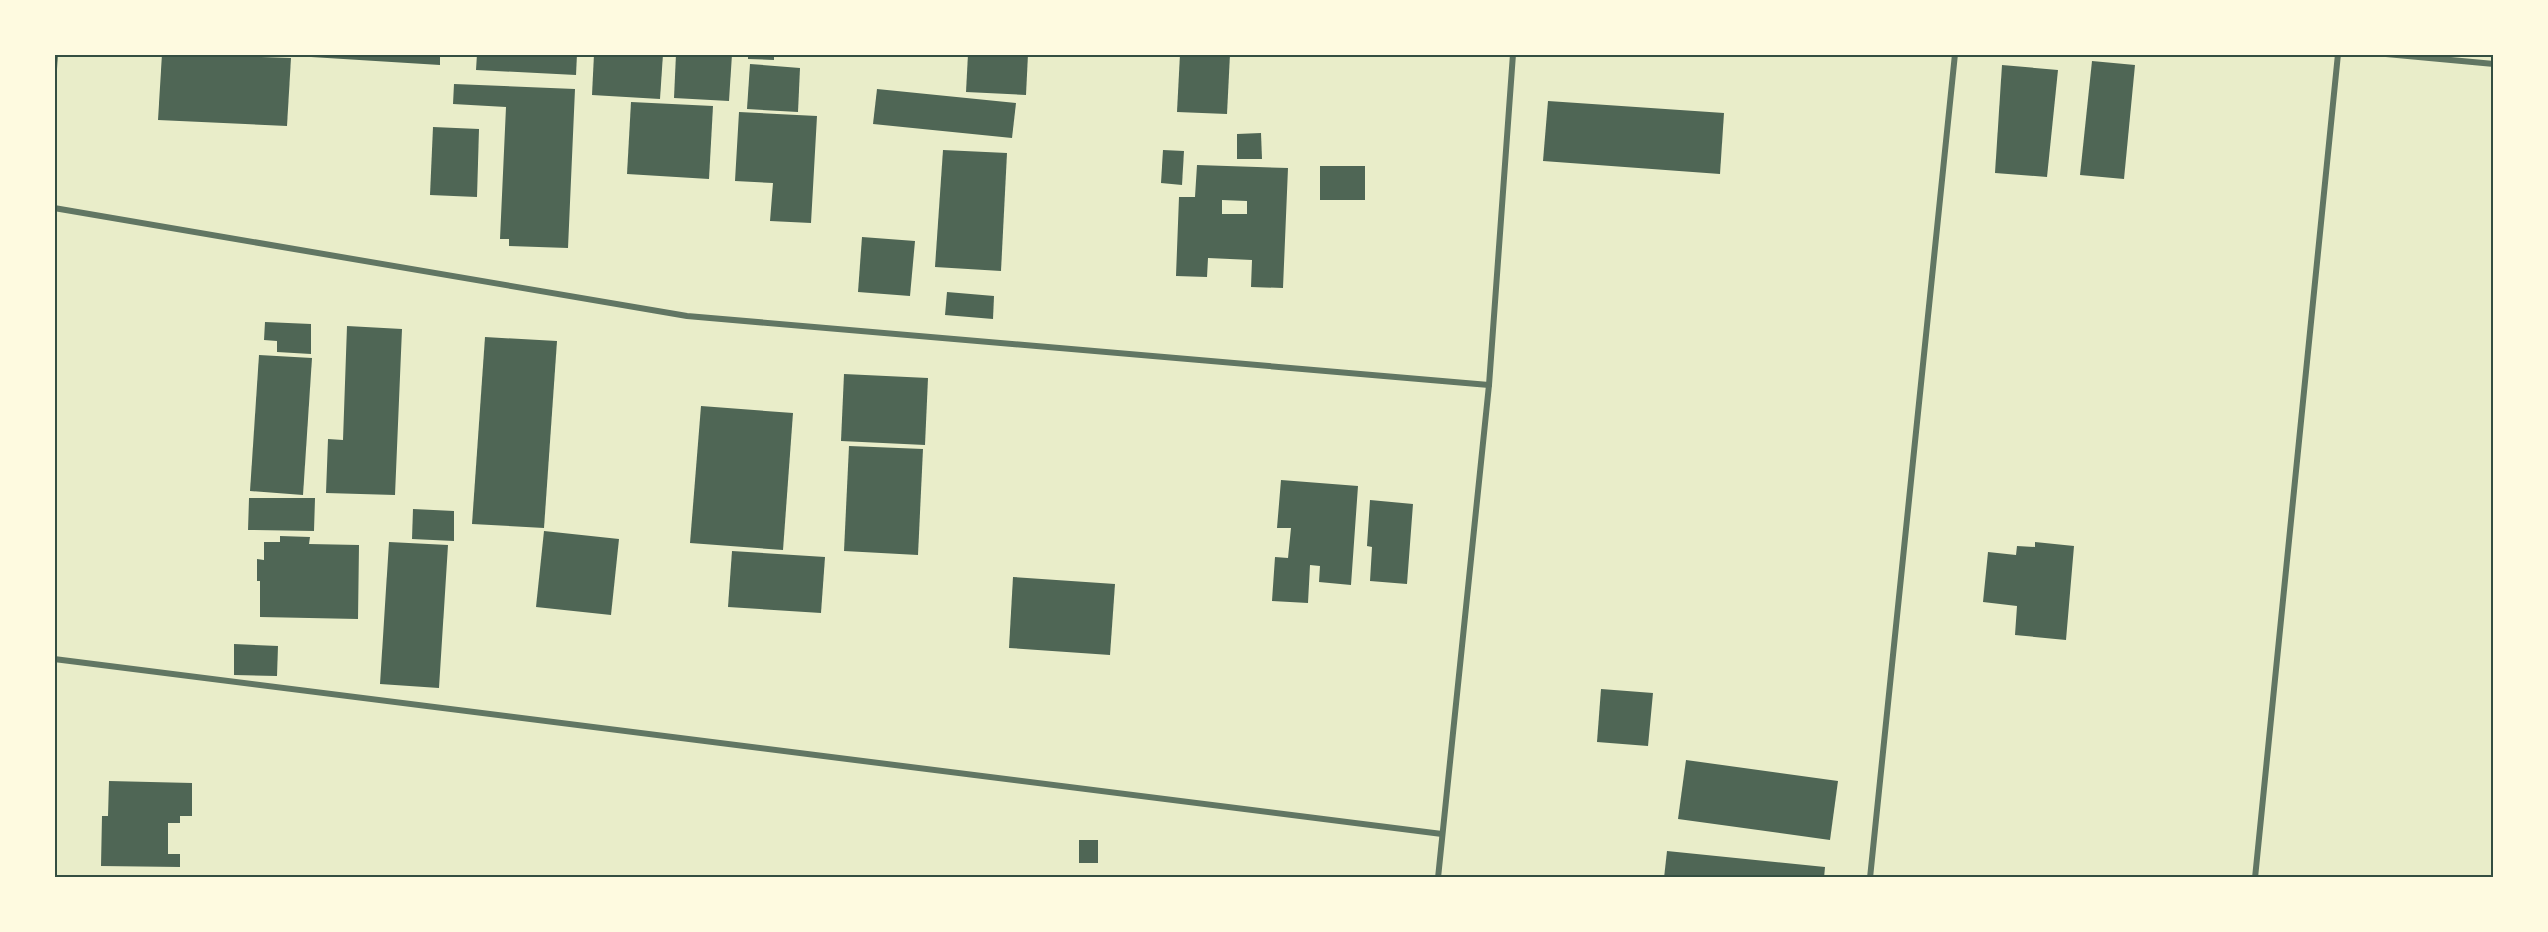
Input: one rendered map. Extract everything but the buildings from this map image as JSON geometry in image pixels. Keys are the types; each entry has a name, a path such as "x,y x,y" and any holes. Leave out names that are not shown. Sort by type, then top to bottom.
{"street":[{"path":"1438,878 1489,385 1513,54"},
{"path":"1870,878 1955,54"},
{"path":"2255,878 2338,54"},
{"path":"2386,54 2494,64"},
{"path":"54,208 687,316 1489,385"},
{"path":"54,659 1442,834"}]}
